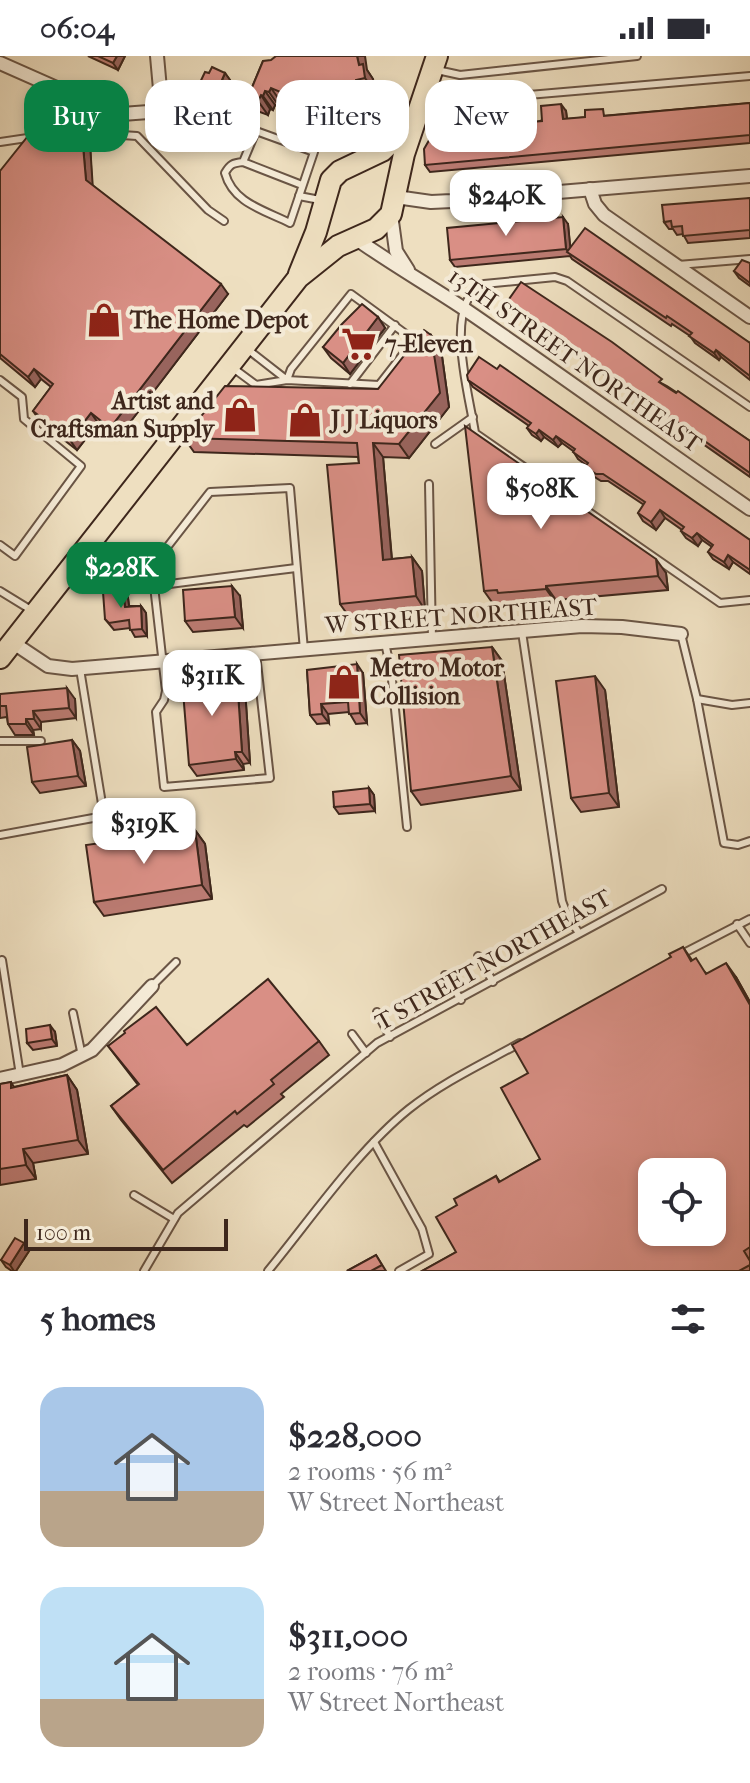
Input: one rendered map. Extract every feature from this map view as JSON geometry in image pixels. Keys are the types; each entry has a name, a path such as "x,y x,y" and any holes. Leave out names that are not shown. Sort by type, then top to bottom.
{"main road":[{"path":"6,650 298,278 332,250 376,229 395,196 415,118 425,94"},
{"path":"298,278 329,185 337,174 366,161 390,145 415,118"},
{"path":"366,161 380,165 395,196"},
{"path":"322,208 332,229 353,238"}],"street":[{"path":"0,63 122,114 162,111 157,56"},
{"path":"395,196 431,202 452,201 750,176"},
{"path":"590,189 595,204 604,215 750,317"},
{"name":"13TH STREET NORTHEAST","path":"395,196 397,254 413,275"},
{"name":"13TH STREET NORTHEAST","path":"353,238 463,308 750,509"},
{"name":"W STREET NORTHEAST","path":"6,650 48,666 80,669 604,626 681,634"},
{"path":"0,1079 62,1065 82,1056 102,1041 152,986"}],"lane":[{"path":"435,63 460,75 637,56"},
{"path":"537,94 750,76"},
{"path":"243,162 256,131 314,152 290,223 238,198 229,188 225,173 234,163 243,162 302,185"},
{"path":"0,142 39,135 91,132 137,136 208,210 224,221"},
{"path":"299,196 322,208"},
{"path":"675,265 750,259"},
{"path":"750,407 567,281 555,277 484,284 477,286 463,308 459,331 475,433 720,603 750,600"},
{"path":"231,365 256,385 287,380 379,385 414,340 351,294 291,369 287,380"},
{"path":"350,384 395,325"},
{"path":"245,347 287,380"},
{"path":"0,380 22,397 24,419 81,466 15,556 0,545"},
{"path":"435,444 473,417"},
{"path":"429,484 432,639"},
{"path":"256,654 270,778 164,787 156,712 166,691 154,586 147,573 210,492 290,488 304,650"},
{"path":"154,586 296,568"},
{"path":"0,591 35,613"},
{"path":"522,631 562,901 579,933"},
{"path":"681,634 697,699 724,843 738,845 750,841"},
{"path":"385,643 391,670 407,827"},
{"path":"0,835 104,816 80,669"},
{"path":"697,699 732,705 750,703"},
{"path":"0,741 41,741"},
{"name":"T STREET NORTHEAST","path":"144,1271 178,1213 366,1053 662,889"},
{"path":"669,961 750,919"},
{"path":"737,924 750,943"},
{"path":"478,956 493,982"},
{"path":"2,960 20,1075"},
{"path":"152,986 176,962"},
{"path":"445,975 461,1000"},
{"path":"377,1012 390,1037"},
{"path":"73,1013 82,1056"},
{"path":"352,1034 366,1053"},
{"path":"268,1271 374,1142 407,1110 435,1090 531,1037"},
{"path":"374,1142 422,1229 429,1254 399,1271"},
{"path":"134,1195 174,1219"}],"building":[{"path":"98,56 117,56 113,63"},
{"path":"276,56 357,56 359,65 363,64 365,78 276,80 276,90 271,88 260,97 260,80 255,80 263,61"},
{"path":"212,67 225,73 222,80 201,80 205,72 209,73"},
{"path":"750,103 750,135 425,165 424,149 425,147 425,152 537,152 537,121 542,121 541,106 561,104 563,119 585,117 585,110 603,109 604,116"},
{"name":"The Home Depot","path":"24,141 24,152 84,152 86,180 221,284 110,428 91,413 70,440 33,411 53,384 34,369 28,377 0,354 0,171"},
{"path":"750,198 750,230 683,236 682,226 672,227 671,221 664,222 662,205"},
{"path":"563,217 566,249 450,260 447,228"},
{"path":"585,228 750,343 750,376 716,350 714,353 689,336 692,333 667,316 567,252"},
{"path":"742,260 750,263 750,283 734,271"},
{"path":"521,282 612,342 662,379 659,382 676,393 678,391 750,441 750,473 507,302"},
{"path":"362,304 378,317 343,363 323,347"},
{"path":"424,330 431,335 440,393 399,444 373,443 383,560 412,557 416,596 340,604 327,465 359,463 357,443 184,438 225,386 378,389"},
{"path":"479,357 497,369 500,365 750,540 750,570 728,555 724,562 708,552 713,545 697,533 692,538 681,531 684,527 660,510 651,522 638,513 645,502 603,474 596,474 585,467 588,463 573,452 575,449 556,436 553,440 539,430 536,434 527,428 531,423 468,380 467,375"},
{"path":"465,426 547,483 548,492 558,491 656,559 658,576 546,586 546,589 498,593 497,590 484,591"},
{"path":"232,586 235,617 185,621 183,590"},
{"path":"123,591 125,607 141,606 142,629 130,630 129,620 109,623 105,619 103,592"},
{"path":"492,647 511,776 411,791 399,655"},
{"path":"357,664 360,713 349,714 348,702 321,704 322,714 310,715 307,670"},
{"path":"228,672 229,678 237,677 242,752 235,752 236,759 189,765 182,679"},
{"path":"595,676 609,793 571,798 556,681"},
{"path":"67,688 69,708 33,711 34,719 26,719 26,724 8,724 6,706 0,706 0,694"},
{"path":"72,740 78,776 32,782 27,747"},
{"path":"369,788 370,804 334,807 333,792"},
{"path":"195,830 202,885 94,902 86,845"},
{"path":"683,947 691,961 696,958 706,974 726,963 750,1005 750,1247 744,1251 750,1265 739,1271 422,1271 456,1252 436,1217 457,1205 454,1199 496,1176 499,1182 540,1159 501,1088 528,1073 512,1045 671,957 669,954"},
{"path":"268,979 319,1041 271,1080 274,1084 237,1114 235,1111 163,1170 111,1106 139,1084 108,1046 156,1007 187,1045"},
{"path":"50,1025 52,1039 27,1043 26,1029"},
{"path":"67,1075 78,1140 23,1149 26,1165 0,1169 0,1084 11,1082 11,1088"},
{"path":"15,1238 24,1243 10,1265 1,1260"},
{"path":"376,1255 382,1265 371,1271 347,1271"}],"place":[{"name":"The Home Depot","path":"104,320"},
{"name":"7-Eleven","path":"359,344"},
{"name":"Artist and Craftsman Supply","path":"240,415"},
{"name":"J J Liquors","path":"305,420"},
{"name":"Metro Motor Collision","path":"344,682"}]}
